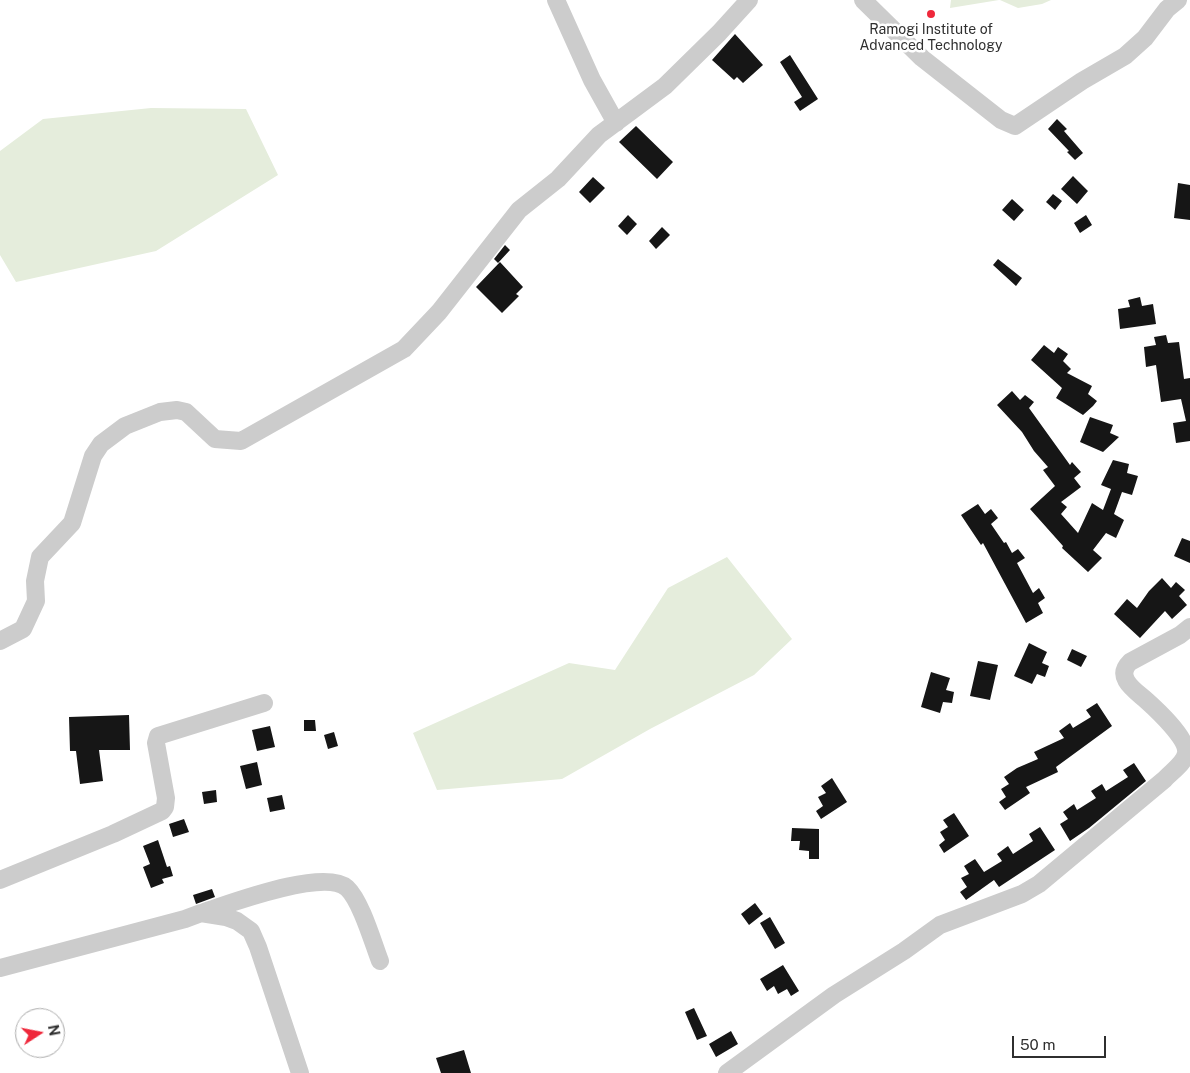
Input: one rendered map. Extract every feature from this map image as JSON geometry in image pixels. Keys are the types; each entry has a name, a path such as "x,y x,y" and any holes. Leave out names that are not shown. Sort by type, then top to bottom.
{"street":[{"path":"556,0 592,80 616,123"},
{"path":"0,641 23,629 36,601 35,580 40,557 72,523 93,456 101,444 125,426 160,412 177,410 186,412 215,439 241,441 404,349 439,312 519,210 558,179 599,136 665,86 719,33 749,0"},
{"path":"863,0 922,58 1001,120 1015,126 1082,81 1125,56 1145,38 1167,10 1178,0"},
{"path":"727,1073 834,995 904,951 927,933 951,920 1022,894 1039,884 1164,779 1183,760 1186,755 1186,746 1167,721 1130,687 1125,680 1124,671 1130,662 1180,635 1190,627"},
{"path":"0,880 113,834 162,811 165,807 166,798 156,742 158,736 264,702"},
{"path":"0,968 185,919 201,912 296,884 313,882 345,886 351,892 361,911 380,961"},
{"path":"201,912 237,921 250,931 258,947 300,1073"}],"green space":[{"path":"951,0 999,0 950,8"},
{"path":"1000,0 1051,0 1042,4 1018,8"},
{"path":"151,108 246,109 278,175 156,251 16,282 0,255 0,151 43,119"},
{"path":"727,557 792,639 754,675 650,729 562,779 437,790 413,733 569,663 615,670 668,588"}],"building":[{"path":"735,34 763,65 743,83 737,77 734,80 712,60"},
{"path":"790,55 818,99 800,111 794,102 802,97 780,62"},
{"path":"1057,119 1067,129 1064,131 1083,153 1075,160 1048,129"},
{"path":"636,126 673,162 657,179 619,142"},
{"path":"1073,176 1088,191 1077,204 1061,189"},
{"path":"593,177 605,188 590,203 579,192"},
{"path":"1178,183 1190,185 1190,220 1174,218"},
{"path":"1053,194 1062,201 1055,210 1046,202"},
{"path":"1012,199 1024,210 1014,221 1002,210"},
{"path":"628,215 637,224 627,235 618,226"},
{"path":"1086,215 1092,225 1080,233 1074,223"},
{"path":"662,227 670,235 656,249 649,241"},
{"path":"505,245 510,250 498,263 494,259"},
{"path":"998,259 1022,278 1016,286 993,265"},
{"path":"500,262 523,287 516,294 519,296 502,313 476,287"},
{"path":"1140,297 1142,306 1153,304 1156,324 1120,329 1118,309 1130,307 1128,300"},
{"path":"1166,335 1168,343 1179,342 1184,379 1190,378 1190,441 1176,443 1173,423 1186,421 1181,399 1161,402 1156,365 1146,367 1144,347 1156,345 1154,337"},
{"path":"1044,345 1054,353 1058,347 1068,354 1063,361 1071,369 1067,373 1092,386 1088,394 1097,401 1083,415 1056,398 1062,388 1031,360"},
{"path":"1012,391 1020,400 1025,395 1034,402 1029,408 1070,465 1072,462 1081,472 1074,478 1081,487 1061,502 1067,507 1061,514 1078,533 1092,503 1103,510 1111,489 1101,485 1113,460 1129,464 1127,473 1138,476 1132,495 1122,492 1114,514 1124,520 1116,538 1106,533 1093,550 1102,558 1088,572 1062,548 1063,546 1030,509 1055,486 1043,470 1048,467 1034,451 1022,432 997,405"},
{"path":"1090,417 1113,425 1110,433 1119,437 1103,452 1080,442"},
{"path":"978,504 985,514 991,509 998,518 991,524 1004,543 1006,542 1012,553 1018,549 1025,558 1017,563 1033,593 1039,588 1045,598 1038,603 1043,613 1026,623 983,543 981,545 961,515"},
{"path":"1182,538 1190,541 1190,563 1174,556"},
{"path":"1162,578 1171,588 1176,582 1185,590 1179,596 1187,605 1172,619 1165,611 1140,638 1114,614 1127,599 1137,608 1149,591"},
{"path":"1029,643 1047,652 1042,663 1049,666 1045,677 1037,674 1032,684 1014,676"},
{"path":"1072,649 1087,656 1081,667 1067,660"},
{"path":"978,661 998,665 990,700 970,696"},
{"path":"931,672 950,678 946,690 954,692 952,703 943,702 940,713 921,707"},
{"path":"1097,703 1112,726 1056,767 1058,772 1026,787 1030,793 1005,810 999,802 1006,797 1001,789 1009,784 1004,777 1017,768 1038,759 1034,752 1064,738 1059,731 1070,723 1073,728 1091,717 1086,710"},
{"path":"129,715 130,750 99,750 103,781 80,784 76,751 70,751 69,717"},
{"path":"304,720 315,720 316,731 304,731"},
{"path":"270,726 275,747 257,751 252,730"},
{"path":"334,732 338,746 328,749 324,735"},
{"path":"257,762 262,785 246,789 240,766"},
{"path":"1134,763 1146,781 1089,828 1070,841 1060,824 1068,819 1063,812 1074,804 1077,810 1096,798 1091,791 1102,784 1106,791 1128,777 1123,770"},
{"path":"832,778 847,802 821,819 816,811 823,806 818,797 826,793 821,786"},
{"path":"216,790 217,802 204,804 202,792"},
{"path":"282,795 285,809 270,812 267,798"},
{"path":"954,813 969,836 944,853 939,845 945,840 940,832 948,827 943,820"},
{"path":"184,819 189,832 173,837 169,824"},
{"path":"1040,827 1055,850 999,887 994,880 966,900 960,892 967,887 961,878 969,874 964,866 975,859 984,872 1002,861 997,854 1008,846 1013,854 1033,841 1029,834"},
{"path":"792,828 819,829 819,859 809,859 809,851 799,850 800,841 791,841"},
{"path":"158,840 167,867 170,866 173,876 162,879 164,883 151,888 143,867 150,864 143,846"},
{"path":"212,889 215,897 196,904 193,895"},
{"path":"755,903 763,914 749,925 741,914"},
{"path":"770,917 785,943 775,949 760,923"},
{"path":"783,965 799,991 791,996 787,989 778,994 774,986 767,991 760,979"},
{"path":"694,1008 707,1036 697,1040 685,1012"},
{"path":"731,1031 738,1044 716,1057 709,1044"},
{"path":"464,1050 471,1073 441,1073 436,1058"}],"place":[{"name":"Ramogi Institute of Advanced Technology","path":"931,14"}]}
